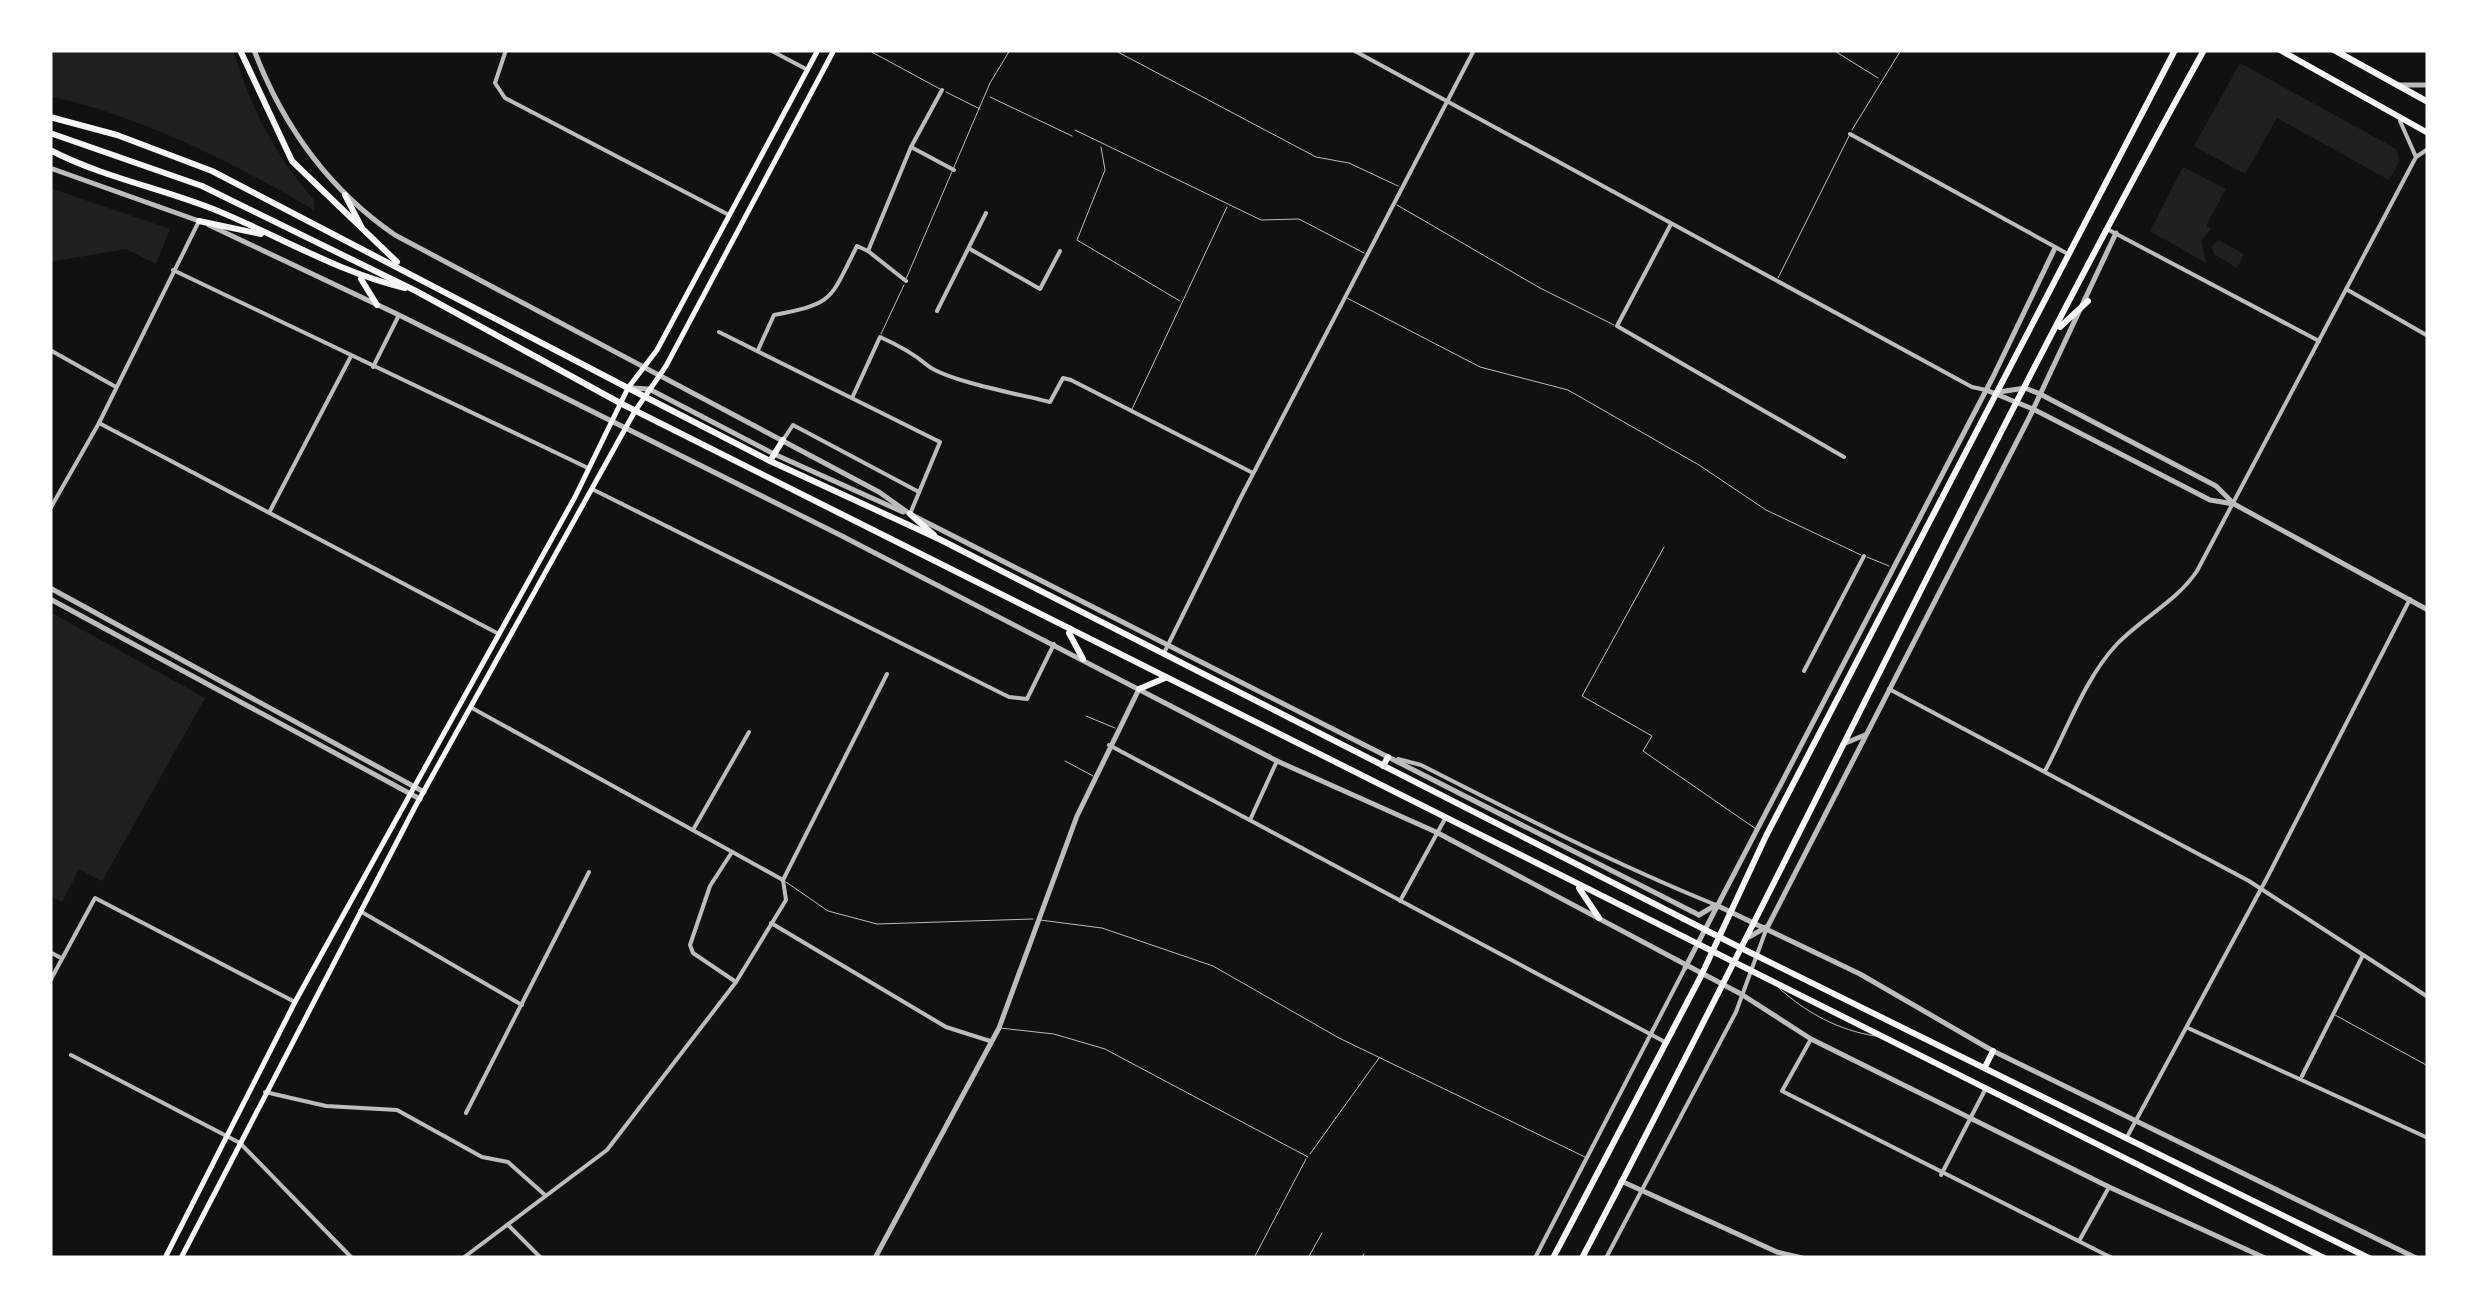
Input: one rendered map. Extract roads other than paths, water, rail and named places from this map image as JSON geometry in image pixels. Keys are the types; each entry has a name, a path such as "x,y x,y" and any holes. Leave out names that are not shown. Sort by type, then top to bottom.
{"main road":[{"path":"240,50 292,160 368,237 414,275"},
{"path":"165,1258 295,1002 628,388 657,350 818,50"},
{"path":"180,1258 422,796 658,376 834,50"},
{"path":"1553,1258 1701,976 1766,836 2176,50"},
{"path":"1582,1258 1840,745 2204,50"},
{"path":"2280,50 2428,133"},
{"path":"2334,50 2428,102"},
{"path":"50,117 164,151 279,206 628,388 647,393 939,539 1703,930 1740,944 2369,1258"},
{"path":"50,134 202,186 416,291 620,403 1069,632 2324,1258"},
{"path":"50,150 130,183 205,206 360,278 416,291"},
{"path":"346,195 368,237"},
{"path":"199,220 272,236"},
{"path":"360,278 377,306"},
{"path":"2055,331 2088,301"},
{"path":"772,458 783,440"},
{"path":"910,514 939,539"},
{"path":"1069,632 1082,659"},
{"path":"1139,688 1166,678"},
{"path":"1383,766 1388,757"},
{"path":"1579,887 1599,918"},
{"path":"1985,1067 1993,1051"}],"street":[{"path":"254,50 303,149 346,195 395,235 590,335 642,368 783,440 910,514 1699,914 1703,930"},
{"path":"506,50 495,83 505,98 730,216"},
{"path":"770,50 809,70"},
{"path":"1353,50 1972,388 2034,409 2210,500 2234,504"},
{"path":"1164,653 1344,296 1474,50"},
{"path":"2397,85 2428,85"},
{"path":"868,251 911,147 942,90"},
{"path":"2398,116 2416,157"},
{"path":"1850,134 2068,254"},
{"path":"911,147 954,170"},
{"path":"2045,771 2107,656 2187,586 2416,157 2428,149"},
{"path":"50,168 180,218 199,220 399,314 1277,760 1436,832 1685,968 1741,994 1811,1039 2109,1187 2265,1258"},
{"path":"937,311 986,213"},
{"path":"50,509 98,423 199,220"},
{"path":"1671,224 1617,326 1844,457"},
{"path":"2107,229 2319,340"},
{"path":"1606,1258 1736,1012 1768,926 2034,409 2088,301 2116,233"},
{"path":"758,350 774,315 820,306 830,297 857,246 906,281"},
{"path":"1535,1258 1653,1036 1755,828 1986,390 2055,248"},
{"path":"970,250 1040,288 1060,250"},
{"path":"173,270 350,358 588,468"},
{"path":"2346,290 2428,336"},
{"path":"372,367 399,314"},
{"path":"719,332 940,442 910,514"},
{"path":"854,396 880,337 922,356 927,365 974,383 1050,402 1064,378 1254,473"},
{"path":"50,350 116,388"},
{"path":"270,511 350,358"},
{"path":"1995,393 2024,388 2040,394 2216,486 2234,504 2428,610"},
{"path":"98,423 497,633"},
{"path":"783,440 793,425 920,493"},
{"path":"772,458 910,514"},
{"path":"592,489 1009,697 1027,699 1054,644"},
{"path":"1804,671 1864,556"},
{"path":"50,588 422,796"},
{"path":"50,599 411,790"},
{"path":"2127,1137 2262,889 2410,599"},
{"path":"463,1258 606,1150 736,982 786,900 784,880 887,674"},
{"path":"876,1258 1000,1028 1037,920 1095,777 1139,688"},
{"path":"1890,689 2262,889 2428,997"},
{"path":"472,708 784,880"},
{"path":"694,830 748,732"},
{"path":"1840,745 1865,735"},
{"path":"1109,746 1667,1043"},
{"path":"1388,757 1422,765 1601,857 1768,926 1993,1051 2416,1258"},
{"path":"1249,822 1277,760"},
{"path":"1400,901 1446,817"},
{"path":"732,852 710,886 690,946 693,953 736,982"},
{"path":"466,1113 589,872"},
{"path":"50,981 95,898 295,1002"},
{"path":"1699,914 1716,905"},
{"path":"360,911 522,1005"},
{"path":"771,923 946,1027 992,1042"},
{"path":"1740,944 1768,926"},
{"path":"50,952 61,958"},
{"path":"2301,1077 2363,955"},
{"path":"2186,1027 2428,1138"},
{"path":"1811,1039 1782,1091 2112,1258"},
{"path":"71,1055 240,1143 352,1258"},
{"path":"1942,1175 1986,1088"},
{"path":"265,1092 326,1106 397,1110 482,1157 508,1162 545,1196"},
{"path":"1621,1182 1777,1252 1802,1258"},
{"path":"2079,1242 2109,1187"},
{"path":"508,1225 541,1258"}],"lane":[{"path":"868,50 981,109"},
{"path":"880,337 1010,50"},
{"path":"1114,50 1316,157 1349,163 1402,188"},
{"path":"1832,50 1881,79"},
{"path":"1777,281 1850,134 1901,50"},
{"path":"987,96 1072,136"},
{"path":"1075,130 1260,220 1299,218 1366,254"},
{"path":"1100,144 1106,170 1077,240 1181,302"},
{"path":"1394,203 1525,280 1617,326"},
{"path":"1131,412 1228,204"},
{"path":"1344,296 1480,368 1568,390 1699,464 1766,510 1892,568"},
{"path":"1664,547 1582,696 1652,736 1642,752 1766,836"},
{"path":"1086,716 1118,729"},
{"path":"1064,761 1095,777"},
{"path":"784,880 828,911 877,924 1037,920 1102,928 1213,966 1380,1056 1604,1166"},
{"path":"2334,1014 2428,1066"},
{"path":"1000,1028 1054,1034 1105,1049 1308,1157"},
{"path":"1254,1258 1308,1157 1380,1056"},
{"path":"1308,1258 1322,1233"}]}
